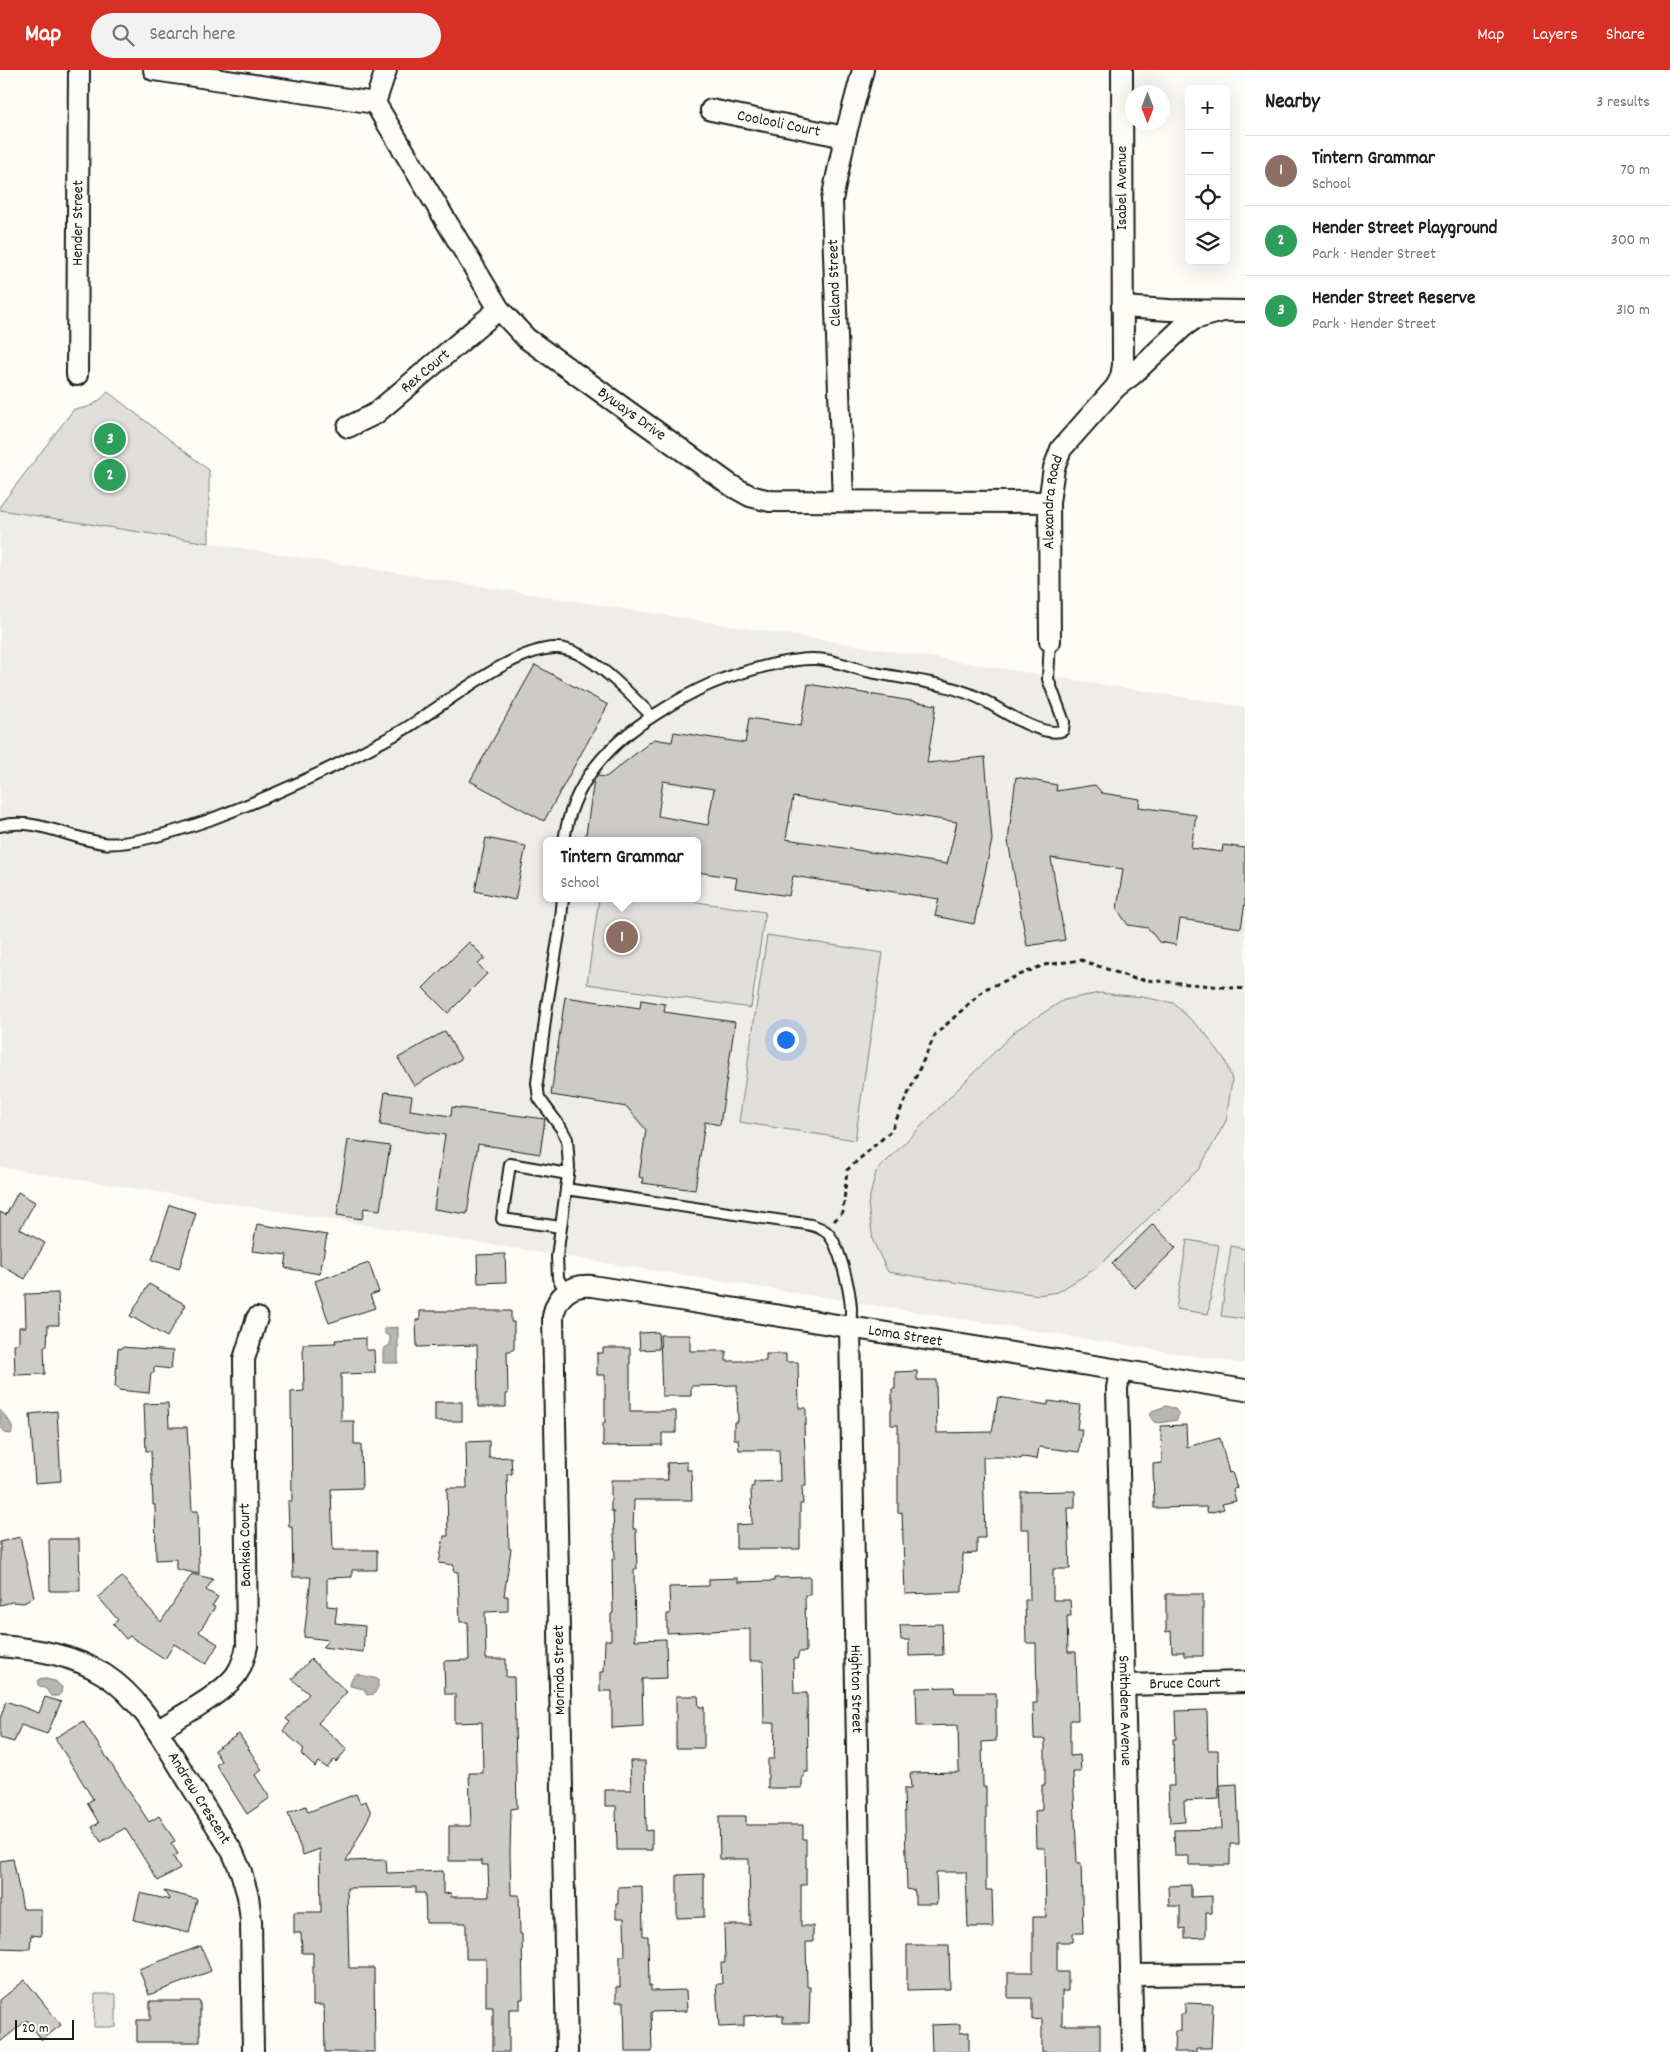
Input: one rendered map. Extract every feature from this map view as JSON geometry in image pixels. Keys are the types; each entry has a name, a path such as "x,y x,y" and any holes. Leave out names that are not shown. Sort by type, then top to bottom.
{"street":[{"name":"Hender Street","path":"77,375 79,70"},
{"path":"154,70 375,104 386,70"},
{"name":"Cleland Street","path":"843,500 832,200 845,137 863,70"},
{"name":"Isabel Avenue","path":"1122,70 1122,307"},
{"name":"Byways Drive","path":"375,104 499,309 526,338 732,486 750,496 770,501 1050,502"},
{"name":"Coolooli Court","path":"711,110 845,137"},
{"name":"Alexandra Road","path":"1116,387 1121,377 1123,365 1122,307 1169,310 1245,310"},
{"name":"Rex Court","path":"348,427 375,414 499,309"},
{"name":"Alexandra Road","path":"1050,641 1050,502 1052,476 1061,449 1116,387 1194,320 1223,311"},
{"name":"Loma Street","path":"566,1292 582,1285 592,1286 1245,1390"},
{"name":"Morinda Street","path":"566,1292 554,1309 554,1327 567,2052"},
{"name":"Banksia Court","path":"157,1731 228,1684 237,1673 247,1646 244,1359 257,1318"},
{"name":"Highton Street","path":"850,1327 862,2052"},
{"name":"Smithdene Avenue","path":"1120,1370 1118,1388 1133,2052"},
{"name":"Andrew Crescent","path":"0,1646 57,1654 81,1663 104,1675 122,1688 138,1704 157,1731 233,1852 248,1896 251,1921 253,2052"},
{"name":"Bruce Court","path":"1124,1685 1245,1682"},
{"path":"1131,1975 1245,1974"}],"lane":[{"path":"565,837 566,826 574,804 588,776 601,757 638,724 699,688 726,676 791,660 814,659 965,691 1040,729 1060,732 1063,730 1064,722 1048,679 1050,641"},
{"path":"0,826 13,823 29,824 105,844 130,842 208,820 336,765 398,733 480,679 519,657 540,650 557,648 570,650 587,659 612,677 652,716"},
{"path":"563,902 537,1083 539,1098 567,1139 568,1174 557,1261 558,1278 566,1292"},
{"path":"561,1227 502,1219 510,1164 568,1174"},
{"path":"566,1189 783,1221 824,1230 831,1236 837,1248 850,1296 850,1327"}],"path":[{"path":"824,1230 843,1212 847,1170 891,1131 934,1035 984,989 1044,964 1081,960 1135,979 1245,988"}],"shaded area":[{"path":"108,392 209,470 209,543 0,510 0,506 74,409 93,405"},
{"path":"0,510 1245,707 1245,1364 0,1167"},
{"path":"598,902 696,902 765,912 751,1008 587,984"},
{"path":"767,935 883,953 855,1140 739,1122"},
{"path":"1099,993 1142,997 1173,1003 1205,1033 1225,1060 1232,1080 1226,1121 1199,1169 1098,1267 1058,1292 1038,1295 888,1272 873,1241 868,1204 876,1172 1016,1030 1064,1000"},
{"path":"1187,1240 1219,1245 1208,1314 1176,1309"},
{"path":"1231,1246 1245,1249 1245,1319 1221,1316"},
{"path":"398,1327 398,1363 383,1363 383,1349 390,1345 390,1336 385,1334 385,1328"},
{"path":"1166,1406 1175,1409 1179,1414 1177,1420 1154,1422 1150,1416 1152,1411"},
{"path":"0,1410 11,1424 11,1434 4,1433 0,1426"},
{"path":"356,1674 378,1679 378,1687 374,1694 367,1695 364,1689 350,1686 351,1680"},
{"path":"41,1678 55,1681 62,1687 61,1693 58,1696 51,1696 46,1689 38,1685 38,1680"},
{"path":"95,1994 116,1994 116,2027 94,2027"}],"building":[{"path":"535,665 608,705 544,821 470,781"},
{"path":"808,684 936,705 927,763 985,757 992,840 974,924 935,916 939,899 793,876 789,896 735,888 737,878 701,873 701,837 586,837 594,780 597,776 606,777 654,739 672,742 674,732 745,743 749,718 801,726","holes":["663,781 714,789 708,825 658,816","793,797 957,822 947,864 786,839"]},
{"path":"1016,777 1057,785 1056,791 1095,785 1102,793 1140,799 1139,807 1196,815 1191,848 1222,852 1223,845 1245,848 1245,903 1241,928 1180,919 1176,945 1159,942 1148,928 1128,925 1117,909 1123,869 1051,858 1065,940 1027,946 1008,841"},
{"path":"486,838 526,846 515,900 475,891"},
{"path":"469,942 485,958 478,964 487,974 448,1013 423,988"},
{"path":"565,997 640,1008 641,1000 665,1004 664,1012 735,1022 720,1125 705,1122 695,1190 642,1183 643,1178 639,1177 646,1130 627,1107 551,1095"},
{"path":"445,1031 461,1059 414,1086 398,1058"},
{"path":"385,1092 412,1096 410,1110 451,1116 452,1107 545,1119 540,1154 478,1144 467,1214 434,1209 445,1135 380,1125"},
{"path":"348,1140 390,1146 380,1210 364,1208 362,1219 337,1215"},
{"path":"18,1192 35,1202 20,1229 45,1243 25,1279 0,1265 0,1212 6,1215"},
{"path":"170,1205 196,1213 179,1269 152,1260"},
{"path":"257,1224 327,1235 320,1274 285,1268 287,1255 252,1251"},
{"path":"1153,1224 1176,1248 1135,1288 1112,1264"},
{"path":"505,1254 506,1282 478,1283 477,1255"},
{"path":"369,1263 379,1292 370,1295 375,1308 329,1323 315,1281"},
{"path":"149,1284 186,1305 167,1337 130,1316"},
{"path":"58,1293 59,1325 48,1325 47,1346 44,1346 45,1374 15,1375 14,1344 19,1344 19,1327 26,1327 25,1294"},
{"path":"420,1311 511,1311 511,1322 514,1322 514,1349 507,1351 508,1394 506,1394 506,1407 478,1407 477,1345 417,1347 416,1320 420,1320"},
{"path":"658,1332 659,1349 640,1350 639,1333"},
{"path":"660,1335 690,1335 690,1351 726,1351 726,1361 766,1361 766,1354 786,1354 786,1362 798,1362 799,1408 806,1408 806,1425 804,1425 806,1486 802,1486 803,1504 800,1504 800,1549 736,1549 736,1525 752,1524 751,1487 754,1486 754,1482 780,1481 779,1450 739,1450 738,1439 734,1439 734,1422 738,1422 737,1385 691,1386 691,1396 662,1396"},
{"path":"366,1338 366,1350 374,1350 375,1373 341,1374 341,1421 354,1421 354,1444 361,1444 362,1488 331,1489 333,1550 377,1550 377,1570 352,1570 352,1577 327,1578 327,1606 337,1607 335,1623 365,1626 363,1652 322,1647 329,1640 304,1637 311,1577 293,1577 292,1527 289,1527 288,1501 292,1501 291,1392 304,1391 303,1344 336,1343 335,1340"},
{"path":"122,1347 173,1351 171,1369 154,1367 154,1373 151,1373 149,1393 118,1390 118,1387 115,1387 118,1348 121,1349"},
{"path":"603,1348 630,1348 630,1411 676,1411 676,1433 662,1433 662,1445 603,1446 605,1375 597,1375 597,1353 603,1353"},
{"path":"917,1371 917,1380 936,1380 937,1433 992,1432 998,1397 1048,1405 1048,1401 1080,1405 1077,1429 1082,1429 1079,1452 1039,1447 1037,1459 983,1457 985,1538 977,1538 977,1553 963,1554 962,1592 905,1594 902,1512 898,1513 898,1425 891,1425 892,1389 895,1389 895,1372"},
{"path":"435,1402 462,1402 462,1421 435,1421"},
{"path":"168,1403 169,1427 187,1427 192,1511 198,1511 199,1574 176,1569 176,1559 156,1560 155,1505 153,1505 151,1451 146,1451 144,1404"},
{"path":"57,1411 61,1481 35,1483 30,1414"},
{"path":"1186,1425 1187,1447 1220,1438 1229,1473 1232,1472 1237,1488 1233,1489 1236,1501 1222,1504 1224,1509 1208,1513 1206,1507 1154,1508 1153,1464 1162,1463 1161,1426"},
{"path":"489,1441 489,1458 511,1457 512,1474 507,1474 509,1548 511,1549 504,1596 508,1596 508,1611 485,1612 486,1659 506,1659 506,1677 514,1677 517,1808 511,1809 511,1895 519,1895 523,1999 520,1999 520,2009 509,2009 509,2052 493,2052 493,2007 486,2007 486,1959 466,1959 466,1923 426,1923 425,1893 416,1893 416,1887 347,1888 349,1968 374,1968 375,2052 325,2052 324,2005 313,2005 313,1953 302,1953 301,1933 294,1933 294,1912 321,1912 320,1849 303,1855 288,1813 306,1806 308,1812 356,1794 360,1803 366,1801 371,1813 346,1861 386,1860 387,1873 443,1871 443,1894 451,1893 451,1897 489,1897 488,1865 482,1865 482,1861 449,1861 449,1826 471,1826 469,1773 483,1773 482,1722 455,1723 455,1694 445,1694 444,1661 469,1660 468,1622 460,1622 458,1572 453,1571 454,1565 439,1563 444,1536 448,1536 447,1488 467,1488 466,1442"},
{"path":"687,1462 687,1470 691,1470 692,1500 634,1500 633,1529 636,1529 637,1569 634,1569 635,1640 666,1639 667,1678 642,1679 643,1726 612,1728 612,1691 600,1691 600,1672 604,1672 605,1640 611,1640 611,1614 613,1613 612,1559 615,1559 613,1511 611,1511 611,1480 668,1480 667,1463"},
{"path":"1075,1491 1075,1508 1068,1508 1070,1569 1053,1569 1053,1600 1070,1600 1071,1616 1067,1616 1068,1652 1076,1652 1078,1720 1070,1720 1070,1756 1080,1755 1081,1772 1073,1772 1077,1863 1081,1863 1083,1933 1073,1933 1073,1942 1057,1942 1057,1972 1068,1972 1068,1991 1062,1991 1062,2025 1100,2025 1100,2052 1042,2052 1042,2019 1032,2020 1032,1998 1008,1998 1008,1972 1033,1972 1033,1917 1046,1917 1045,1848 1036,1848 1035,1811 1042,1810 1042,1785 1045,1785 1045,1739 1034,1739 1033,1703 1037,1703 1036,1643 1026,1643 1025,1600 1030,1600 1029,1529 1021,1529 1021,1492"},
{"path":"20,1537 34,1597 24,1603 12,1602 0,1605 0,1542"},
{"path":"49,1539 79,1539 80,1591 50,1591"},
{"path":"192,1574 213,1579 206,1590 218,1597 212,1606 215,1607 199,1632 218,1644 206,1664 174,1644 165,1659 130,1636 126,1639 113,1624 118,1620 98,1597 122,1577 161,1622"},
{"path":"810,1577 810,1595 805,1595 806,1652 799,1652 797,1659 793,1659 794,1693 807,1693 808,1772 804,1772 804,1777 802,1777 802,1788 768,1788 768,1759 774,1759 775,1723 764,1723 763,1661 750,1661 750,1629 667,1633 667,1614 670,1614 669,1587 709,1586 709,1579 738,1578 738,1582"},
{"path":"1166,1594 1203,1594 1203,1656 1184,1656 1184,1652 1172,1652 1171,1631 1166,1632"},
{"path":"942,1624 943,1655 909,1656 909,1640 901,1640 900,1625"},
{"path":"311,1659 347,1692 318,1723 347,1749 336,1762 334,1760 327,1768 319,1762 315,1767 301,1754 304,1749 283,1731 290,1722 286,1719 309,1694 292,1679"},
{"path":"954,1687 955,1693 996,1693 996,1741 982,1742 983,1787 986,1787 986,1890 992,1890 993,1927 968,1927 966,1872 936,1872 937,1904 915,1904 915,1891 907,1889 904,1789 911,1789 910,1773 959,1772 958,1725 917,1726 916,1688"},
{"path":"676,1696 698,1696 699,1707 704,1707 704,1748 676,1748"},
{"path":"45,1697 61,1702 47,1734 21,1725 14,1742 0,1738 0,1719 6,1701 39,1713"},
{"path":"1207,1710 1208,1750 1218,1750 1219,1799 1184,1801 1185,1822 1170,1823 1168,1786 1174,1786 1173,1739 1176,1739 1175,1711"},
{"path":"83,1721 149,1822 159,1816 175,1841 171,1843 178,1854 173,1856 180,1868 158,1881 125,1828 101,1842 92,1827 99,1823 87,1803 93,1799 55,1738"},
{"path":"239,1734 262,1770 255,1775 270,1798 247,1814 216,1765 221,1761 214,1750"},
{"path":"630,1761 645,1761 646,1831 652,1830 652,1850 617,1850 616,1806 605,1806 605,1790 631,1790"},
{"path":"1237,1784 1239,1844 1230,1844 1230,1865 1189,1865 1189,1856 1175,1856 1174,1830 1222,1829 1220,1785"},
{"path":"719,1816 746,1816 746,1825 803,1825 803,1839 806,1839 806,1885 801,1885 801,1926 813,1926 813,1942 806,1942 807,1987 810,1987 809,2023 783,2023 783,2016 778,2016 778,2014 744,2016 744,2026 719,2027 716,1984 722,1984 721,1963 725,1963 724,1925 750,1925 749,1859 720,1859"},
{"path":"13,1859 23,1909 41,1909 41,1936 31,1935 30,1949 0,1948 0,1861"},
{"path":"704,1874 704,1917 677,1918 677,1875"},
{"path":"1191,1885 1191,1897 1212,1896 1212,1913 1206,1913 1206,1937 1185,1938 1185,1928 1180,1929 1180,1906 1169,1906 1168,1886"},
{"path":"642,1886 643,1936 648,1936 649,1986 651,1986 651,1991 686,1990 687,2011 651,2012 652,2052 625,2052 624,2002 616,2002 616,1987 620,1987 620,1956 625,1956 624,1918 616,1918 616,1904 618,1904 618,1887"},
{"path":"164,1891 197,1899 189,1933 134,1920 140,1893 170,1900"},
{"path":"907,1945 949,1945 950,1989 907,1990"},
{"path":"201,1946 211,1971 149,1995 139,1969"},
{"path":"25,1980 61,2025 42,2040 27,2020 0,2042 0,2000"},
{"path":"150,2001 200,2001 200,2042 137,2042 137,2020 150,2020"},
{"path":"1185,2003 1213,2004 1211,2048 1196,2048 1196,2052 1174,2052 1175,2031 1181,2031 1181,2014 1185,2014"},
{"path":"960,2024 960,2033 969,2032 969,2052 932,2052 931,2025"}],"place":[{"name":"Hender Street Reserve","path":"110,439"},
{"name":"Hender Street Playground","path":"110,475"},
{"name":"Tintern Grammar","path":"622,937"}]}
